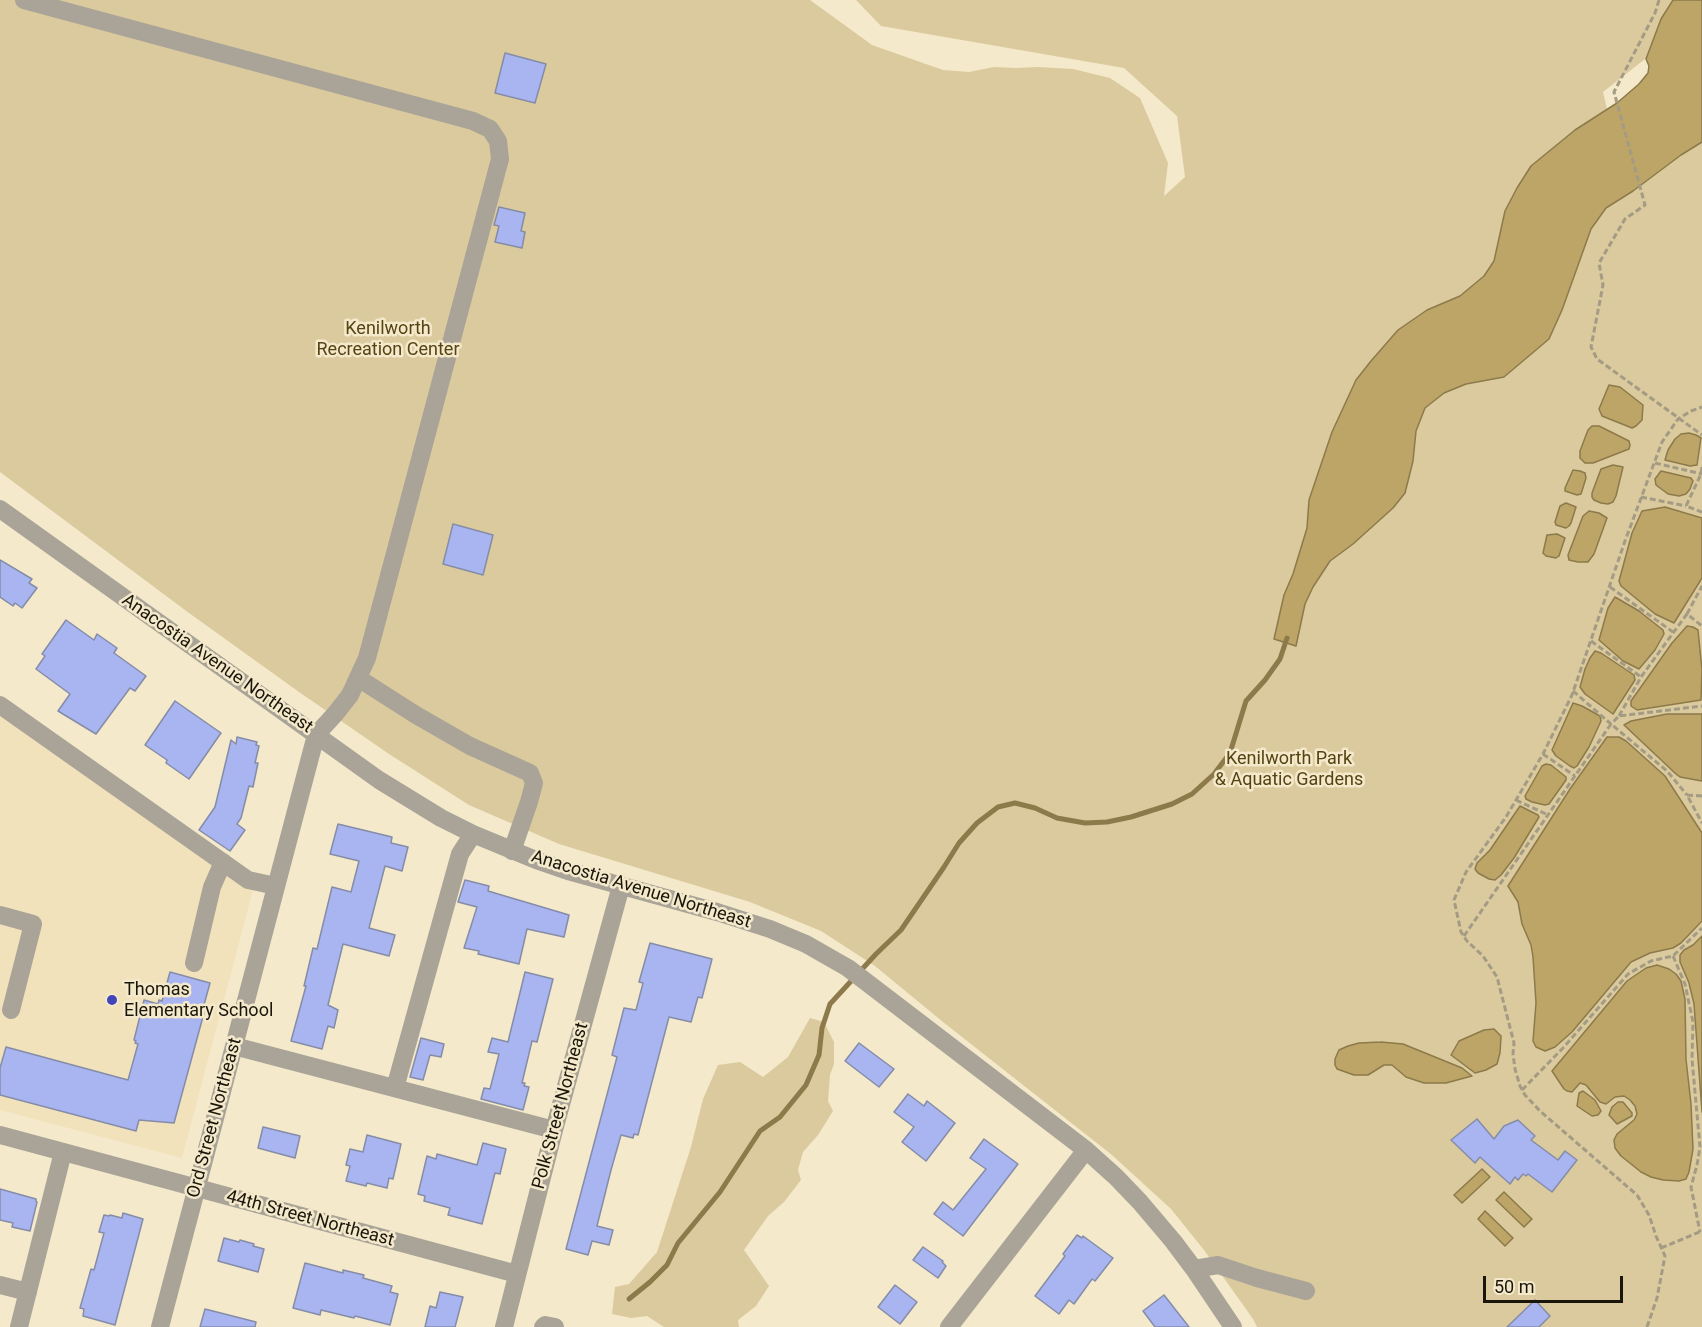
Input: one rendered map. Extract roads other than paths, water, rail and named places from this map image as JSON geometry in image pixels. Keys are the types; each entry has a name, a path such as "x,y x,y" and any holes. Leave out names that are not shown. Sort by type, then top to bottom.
{"street":[{"path":"24,0 473,121 490,129 498,141 500,159 367,658 350,695 316,735"},
{"name":"Anacostia Avenue Northeast","path":"0,509 316,735 434,814 472,834 568,871 770,929 806,944 848,968 1086,1150 1116,1177 1140,1202 1194,1269 1233,1327"},
{"path":"358,678 470,746 530,773 534,783 512,851"},
{"path":"0,705 248,880 276,886"},
{"name":"Ord Street Northeast","path":"160,1327 316,735"},
{"path":"396,1088 460,854 472,834"},
{"path":"194,963 212,887 223,862"},
{"name":"Polk Street Northeast","path":"504,1327 554,1130 621,886"},
{"path":"0,915 33,924 11,1010"},
{"path":"234,1046 554,1130"},
{"name":"44th Street Northeast","path":"0,1135 517,1274"},
{"path":"949,1327 1086,1150"},
{"path":"19,1327 63,1152"},
{"path":"1194,1269 1218,1265 1306,1291"},
{"path":"0,1285 28,1292"},
{"path":"543,1327 545,1324 555,1327"}],"waterway":[{"path":"629,1299 667,1265 678,1243 720,1192 760,1131 780,1117 806,1085 819,1055 822,1028 830,1004 901,930 959,843 977,823 998,807 1015,803 1035,808 1057,818 1085,823 1107,822 1172,804 1192,794 1214,774 1230,753 1246,701 1280,659 1287,638"}],"place":[{"name":"Thomas Elementary School","path":"112,1000"}],"park label":[{"name":"Kenilworth Recreation Center","path":"388,339"},
{"name":"Kenilworth Park & Aquatic Gardens","path":"1289,769"}]}
